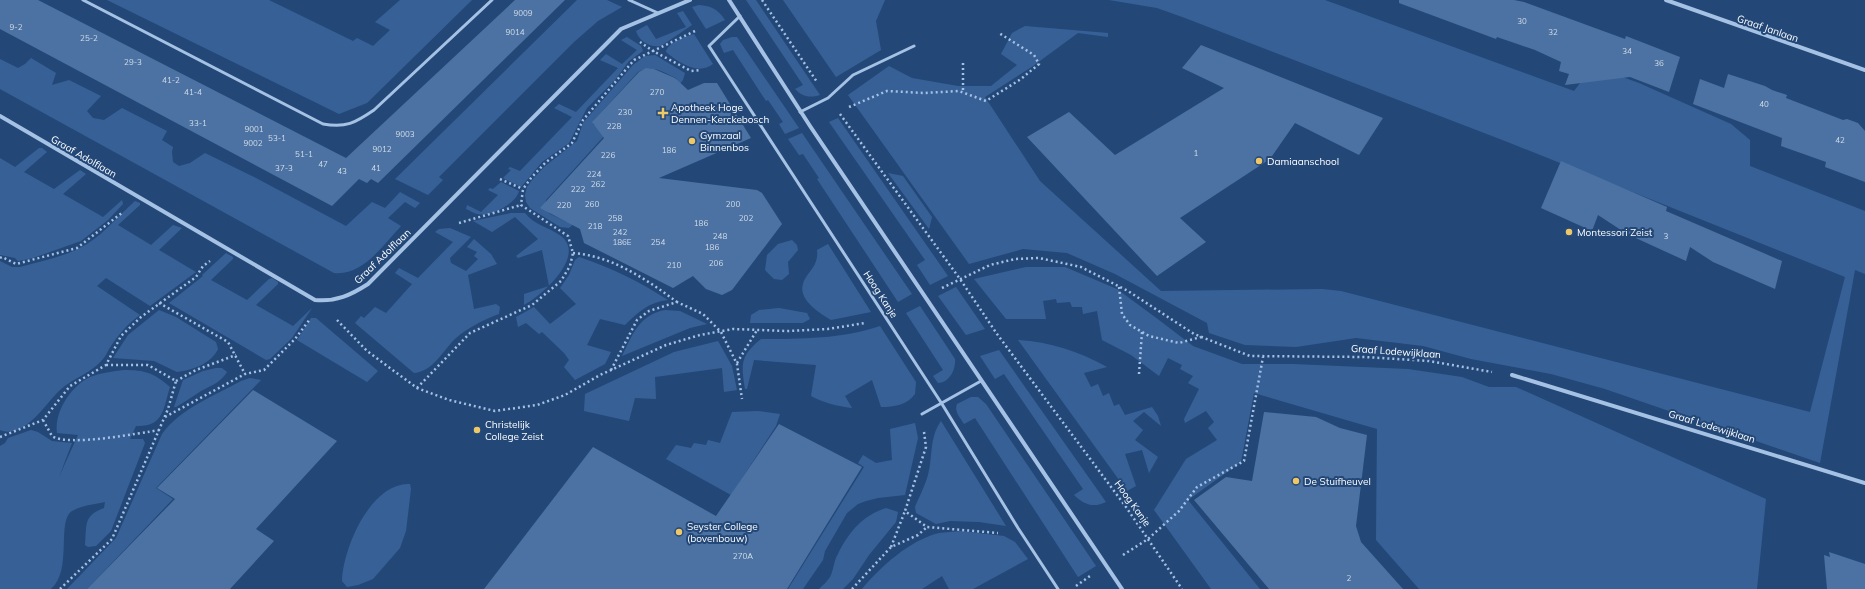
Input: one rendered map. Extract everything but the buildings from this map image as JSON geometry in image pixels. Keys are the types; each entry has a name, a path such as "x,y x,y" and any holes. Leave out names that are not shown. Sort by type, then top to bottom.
{"street":[{"name":"Graaf Adolflaan","path":"0,116 315,300 326,302 353,294 368,284 621,29 690,0"},
{"path":"729,0 800,112 926,296 981,381 1122,589"},
{"name":"Graaf Janlaan","path":"1666,0 1865,70"},
{"name":"Graaf Lodewijklaan","path":"1512,375 1865,483"}],"lane":[{"path":"83,0 322,124 338,127 355,124 374,110 492,0"},
{"path":"629,0 658,13"},
{"path":"709,46 740,16"},
{"name":"Hoog Kanje","path":"709,46 942,404 1018,528 1058,589"},
{"path":"800,112 828,98 853,75 914,46"},
{"path":"922,414 981,381"}],"path":[{"path":"762,0 828,98"},
{"path":"621,29 653,51 691,71 723,66"},
{"path":"521,205 523,189 530,178 546,162 572,143 583,120 634,60 687,34 702,29 709,46"},
{"path":"963,63 963,91 986,101 1021,79 1040,64 1034,56 999,33"},
{"name":"Hoog Kanje","path":"963,91 924,93 887,91 838,112 960,279 997,334 1148,539 1182,589"},
{"path":"0,258 2,257 16,264 77,248 141,198"},
{"path":"459,223 521,205"},
{"path":"417,388 470,333 532,305 561,281 570,266 573,253 568,236 521,205"},
{"path":"106,365 121,336 141,317 196,277 203,266 227,249"},
{"path":"573,253 582,253 622,267 658,287 677,302 703,314 721,332 737,364 742,399"},
{"name":"Graaf Lodewijklaan","path":"926,296 990,264 1015,259 1040,258 1081,268 1119,287 1201,337 1250,356 1365,357 1429,360 1512,375"},
{"path":"1119,287 1122,314 1130,325 1149,336 1178,342 1201,337"},
{"path":"165,417 245,374 264,370 295,339 314,313 336,300"},
{"path":"336,300 335,317 367,351 417,388 449,400 495,411 537,405 565,395 610,371 666,345 700,336 733,329 787,331 828,329 869,322 885,316"},
{"path":"610,371 637,320 649,311 677,302"},
{"path":"159,303 228,342 245,374"},
{"path":"737,364 757,330"},
{"path":"1139,374 1142,332"},
{"path":"60,589 112,539 160,430 176,382 196,370 236,355"},
{"path":"1071,589 1148,539 1178,511 1197,487 1244,461 1263,357"},
{"path":"0,437 43,420 70,386 106,365 148,365 176,382"},
{"path":"852,589 891,547 905,511 926,447 922,414"},
{"path":"43,420 50,434 59,439 80,440 160,430"},
{"path":"905,511 927,526 1005,534 1018,528"},
{"path":"891,547 918,535 927,526"}],"shaded area":[{"path":"107,0 269,0 353,41 357,38 373,46 390,30 375,22 400,0 472,0 367,103 339,114"},
{"path":"577,0 607,0 622,7 598,21 574,42 439,177 443,180 428,195 395,179"},
{"path":"746,0 756,0 820,95 806,96 795,89 803,85"},
{"path":"783,0 885,0 876,21 881,50 836,77"},
{"path":"1109,0 1325,0 1574,91 1590,70 1603,70 1639,83 1731,124 1750,140 1750,166 1865,211 1865,274 1855,270 1820,463 1605,389 1551,374 1471,359 1423,346 1356,338 1296,347 1245,345 1209,333 1207,323 1115,274 1067,253 1023,249 969,264 848,95 889,66 912,78 958,86 991,86 1017,65 1001,54 1012,33 1025,26 1108,33 1108,37 1078,33 1033,66 985,97 1040,181 1161,291 1322,289 1341,291 1810,412 1845,277 1505,141 1185,18 1157,8"},
{"path":"699,5 714,9 720,13 725,20 706,29 692,7"},
{"path":"683,11 692,25 661,46 649,45 642,41 637,35 636,31 647,25 656,39 686,27 677,13"},
{"path":"694,34 713,64 701,69 688,66 676,60 666,52 673,43"},
{"path":"627,37 641,46 643,51 629,61 615,80 587,108 569,143 542,162 521,187 503,178 511,170 508,169 510,167 520,171 572,117 554,108 559,104 576,112 618,68 600,60 606,54 622,64 637,50 621,40"},
{"path":"737,37 799,128 785,134 779,124 783,122 768,100 766,101 733,50 724,53 720,44 723,40"},
{"path":"655,55 685,73 683,80 679,85 676,78 662,71 648,69 638,72 594,120 593,124 605,131 605,135 546,200 545,208 550,214 567,222 578,220 569,228 560,227 530,208 526,202 525,195 527,187 533,179 544,167 577,141 583,123 633,65 645,56"},
{"path":"31,58 56,73 52,85 69,80 101,96 87,111 93,118 104,120 122,108 167,131 162,140 173,147 173,162 179,166 190,163 205,153 256,178 346,226 372,202 385,208 400,192 420,203 415,208 405,202 388,218 401,226 372,258 354,270 344,273 334,273 0,89 0,59 18,68"},
{"path":"838,118 948,276 930,285 917,265 925,260 829,122"},
{"path":"802,133 912,294 898,302 817,179 819,178 803,154 799,155 788,139"},
{"path":"39,148 42,148 47,152 24,172 54,189 80,170 86,174 63,194 103,217 122,200 123,204 108,220 81,241 33,258 18,261 15,258 0,255 0,158 15,167"},
{"path":"888,173 903,176 932,217 929,229"},
{"path":"501,182 519,191 517,196 508,205 489,214 476,214 466,209 467,205 481,212 498,195 488,190 490,188 493,189"},
{"path":"135,201 140,203 140,205 118,225 151,245 173,225 182,228 159,250 196,272 150,306 106,278 97,286 140,315 123,330 99,364 60,390 34,419 18,430 9,432 0,430 0,261 12,267 20,267 72,252 87,244 100,234"},
{"path":"511,213 525,213 537,223 561,236 568,244 569,254 565,264 559,275 549,286 542,250 518,258 516,256 538,239 515,217 492,232 473,221"},
{"path":"450,228 471,237 450,258 451,263 466,271 478,259 474,256 477,252 467,247 474,239 491,254 497,264 468,275 474,309 496,304 500,307 499,314 466,330 451,343 433,364 414,373 355,323 361,316 364,318 375,307 386,313 412,284 395,273 399,268 418,278 453,242 435,232 439,229"},
{"path":"792,240 797,245 798,250 788,262 789,274 782,280 774,279 765,270 767,255 778,244"},
{"path":"828,244 871,312 831,320 816,310 807,301 802,290 803,284 815,265 817,250"},
{"path":"226,253 233,257 233,259 211,280 247,300 269,279 272,278 278,282 278,284 256,305 293,326 312,308 292,338 270,359 266,360 169,303 203,276 202,275"},
{"path":"579,257 602,265 625,276 668,300 649,305 625,325 600,319 587,345 611,352 605,364 575,380 564,367 569,360 564,353 542,332 539,334 526,323 518,327 516,317 534,307 550,324 576,304 560,288 569,275 575,260"},
{"path":"1026,267 1065,267 1117,289 1193,346 1242,364 1293,364 1408,369 1462,377 1489,387 1516,387 1766,499 1757,589 1419,589 1376,540 1377,429 1254,393 1241,462 1188,500 1260,589 1211,589 1154,510 1186,459 1217,440 1208,428 1214,422 1206,411 1185,423 1184,419 1199,389 1188,383 1193,376 1180,369 1182,365 1168,358 1159,376 1131,355 1102,340 1097,311 1083,314 1082,307 1072,307 1070,302 1057,303 1056,299 1043,301 1046,319 1006,319 974,279"},
{"path":"548,286 541,293 524,305 524,294"},
{"path":"956,287 985,329 966,335 938,296"},
{"path":"920,306 955,359 951,375 942,382 938,383 933,376 943,370 906,313"},
{"path":"779,308 807,313 810,319 803,323 750,323 751,315 759,310"},
{"path":"159,310 176,317 216,342 218,349 211,359 189,370 177,372 154,361 113,358 128,335"},
{"path":"665,310 680,311 707,324 690,328 622,356 634,333 643,321 649,316"},
{"path":"311,318 316,318 378,371 367,382 297,340"},
{"path":"880,326 916,382 915,394 904,403 891,407 881,407 872,380 845,396 852,408 831,404 811,396 816,365 754,360 747,389 745,389 743,373 744,361 749,350 761,339 836,336 851,334"},
{"path":"1018,340 1064,348 1107,367 1084,373 1091,387 1098,384 1103,396 1109,393 1114,406 1119,404 1125,415 1152,407 1158,416 1161,426 1144,412 1133,421 1143,430 1135,440 1158,457 1149,473 1142,450 1125,454 1136,486 1127,491"},
{"path":"718,341 732,366 737,390 724,392 722,368 655,377 656,399 635,398 629,421 584,411 585,394 674,352"},
{"path":"999,350 1106,502 1093,505 1085,503 1074,495 1083,489 1004,374 995,379 980,356"},
{"path":"222,368 227,372 222,379 174,407 183,380 203,371"},
{"path":"124,370 149,373 159,378 170,387 161,415 152,423 145,426 136,426 130,439 143,439 145,443 111,531 96,546 88,547 85,545 87,522 92,514 104,508 105,502 75,509 67,516 61,570 58,581 51,589 0,589 0,446 5,443 8,438 31,430 38,432 52,441 72,443 59,477 78,435 57,433 58,417 65,400 76,387 90,377 107,372"},
{"path":"250,378 261,380 156,488 173,499 87,589 67,589 116,538 162,434 179,417 198,403"},
{"path":"971,397 978,397 986,404 1096,566 1078,577 975,418 964,424 959,417 956,407 957,404"},
{"path":"758,411 780,414 776,426 731,495 666,459 676,445 691,448 694,443 706,445 708,440 720,443 732,412"},
{"path":"941,421 1006,526 979,522 950,521 936,524 916,513 915,507 928,475 933,441 937,427"},
{"path":"915,423 918,438 905,495 878,498 858,504 847,513 825,551 823,560 803,589 788,589 864,467 858,463 863,455 876,463 892,460 890,429"},
{"path":"410,484 411,489 406,531 400,548 373,579 358,585 347,587 342,581 344,567 354,535 362,519 372,505 383,494 396,486"},
{"path":"886,508 898,512 896,522 869,555 853,579 843,589 819,589 830,577 837,556 846,539 863,520"},
{"path":"961,531 1004,536 1015,542 1028,559 973,589 949,589 942,576 922,589 862,589 896,555 917,542 939,533"}],"place":[{"name":"Apotheek Hoge Dennen-Kerckebosch","path":"663,113"},
{"name":"Gymzaal Binnenbos","path":"692,141"},
{"name":"Damiaanschool","path":"1259,161"},
{"name":"Montessori Zeist","path":"1569,232"},
{"name":"Christelijk College Zeist","path":"477,430"},
{"name":"De Stuifheuvel","path":"1296,481"},
{"name":"Seyster College (bovenbouw)","path":"679,532"}]}
